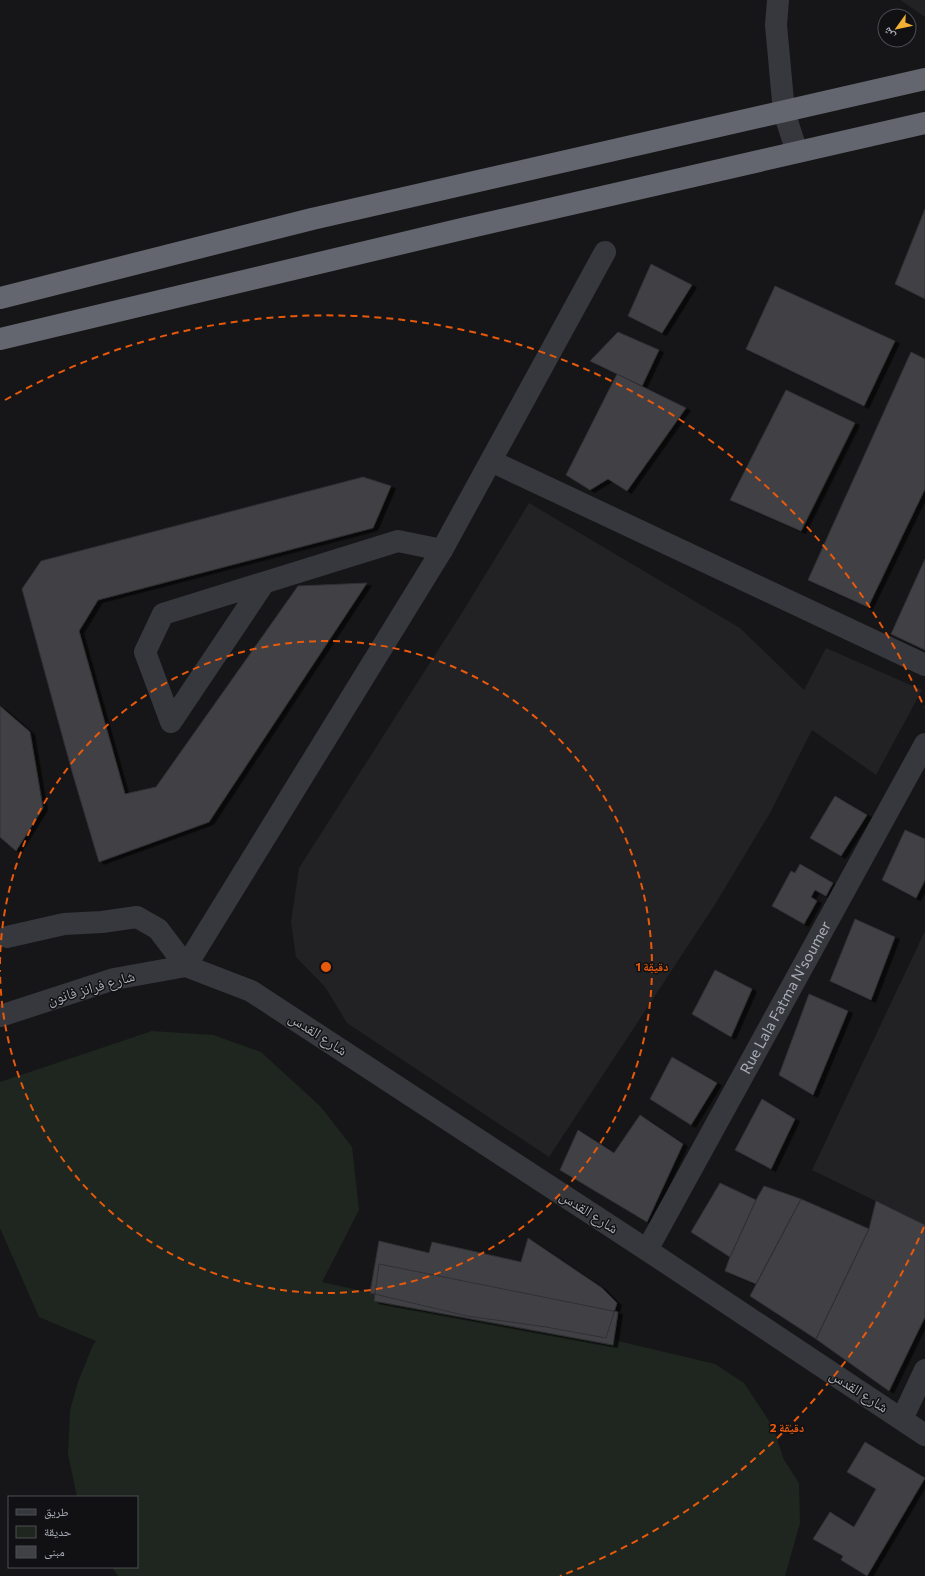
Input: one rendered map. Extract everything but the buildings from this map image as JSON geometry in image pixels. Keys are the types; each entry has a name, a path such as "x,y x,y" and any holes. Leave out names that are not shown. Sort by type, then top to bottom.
{"highway":[{"path":"0,298 312,219 925,79"},
{"path":"0,339 462,229 925,123"}],"street":[{"path":"778,0 776,25 784,112 797,152"},
{"path":"7,938 64,924 102,922 137,917 158,929 186,966 442,550 605,252"},
{"path":"490,461 925,665"},
{"path":"264,583 171,722 145,652 164,614 398,541 442,550"},
{"name":"Rue Lala Fatma N'soumer","path":"647,1250 925,744"},
{"name":"شارع القدس","path":"186,966 251,991 647,1250 925,1435"},
{"name":"شارع فرانز فانون","path":"0,1016 114,979 186,966"},
{"path":"902,1419 925,1370"}],"shaded area":[{"path":"900,0 925,0 925,17 917,12 917,8 912,8"},
{"path":"529,503 740,628 804,690 826,648 922,690 876,775 812,730 770,813 714,906 549,1157 347,1023 325,987 296,957 291,922 299,868 465,608"},
{"path":"925,931 925,1225 812,1170"}],"green space":[{"path":"152,1031 213,1035 261,1052 321,1107 352,1147 359,1210 322,1282 375,1294 379,1264 618,1312 614,1340 715,1364 744,1383 773,1427 784,1460 799,1483 800,1523 785,1576 118,1576 113,1568 138,1568 138,1496 77,1496 68,1454 70,1410 78,1382 96,1341 39,1317 0,1228 0,1082"}]}
